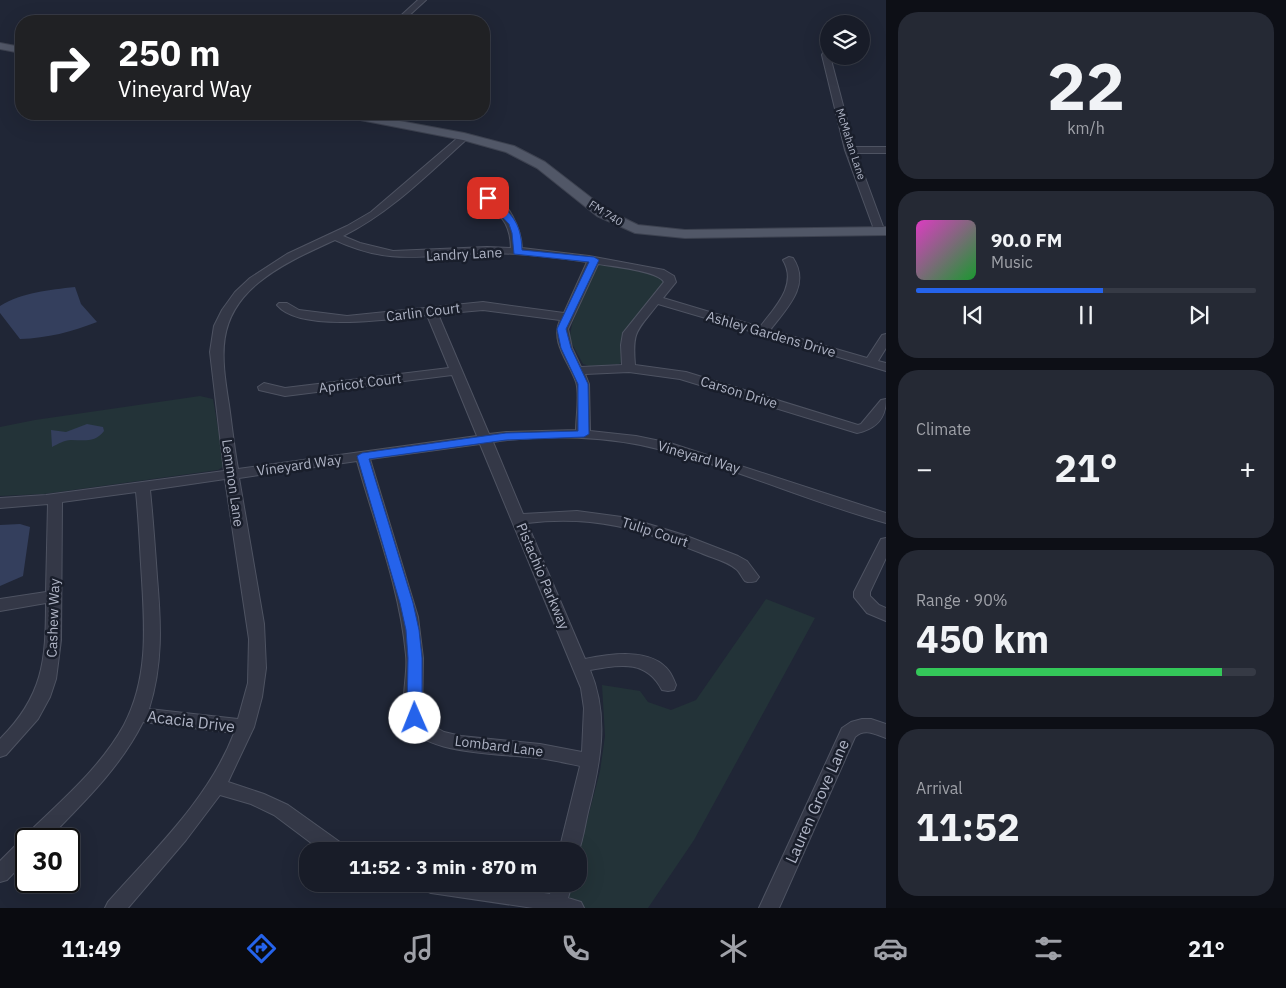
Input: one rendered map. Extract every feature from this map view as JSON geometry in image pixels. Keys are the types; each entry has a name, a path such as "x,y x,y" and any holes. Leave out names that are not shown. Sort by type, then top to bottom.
{"main road":[{"path":"0,46 15,49"},
{"name":"FM 740","path":"376,120 502,146 529,158 602,213 636,229 685,234 883,231"}],"street":[{"path":"406,15 422,0"},
{"name":"McMahan Lane","path":"829,65 850,150 883,231"},
{"name":"Lemmon Lane","path":"114,908 193,819 216,786 231,760 245,727 257,681 258,652 256,624 231,474 215,360 219,328 238,295 258,277 284,260 370,218 464,137"},
{"path":"850,150 886,150"},
{"path":"488,198 507,214 513,224 517,233 517,252"},
{"name":"Landry Lane","path":"335,236 364,250 396,256 471,251 517,252 594,260 643,269 668,276 670,282 629,333 627,345 629,368"},
{"path":"584,434 584,391 578,371 563,342 562,329 594,260"},
{"path":"763,331 796,283 794,266 788,260"},
{"name":"Ashley Gardens Drive","path":"656,300 886,367"},
{"name":"Carlin Court","path":"283,305 296,313 346,320 469,307 496,307 567,317"},
{"name":"Pistachio Parkway","path":"431,311 589,688 594,716 593,745 571,842"},
{"path":"870,363 886,338"},
{"name":"Carson Drive","path":"578,371 629,368 667,372 695,378 857,429 866,427 886,403"},
{"name":"Apricot Court","path":"264,387 285,392 456,370"},
{"name":"Vineyard Way","path":"0,503 55,499 485,439 531,434 584,434 636,440 684,452 886,518"},
{"name":"Lombard Lane","path":"362,456 410,617 415,658 413,714 420,727 440,738 461,743 540,751 589,760"},
{"path":"46,828 117,751 138,715 149,682 154,653 143,487"},
{"name":"Cashew Way","path":"0,750 30,718 46,686 53,658 55,499"},
{"name":"Tulip Court","path":"519,519 556,514 575,514 628,522 733,560 742,566 751,577"},
{"path":"886,543 862,592 862,597 873,609 886,615"},
{"path":"0,605 54,596"},
{"path":"581,666 616,660 638,662 660,671 668,685"},
{"name":"Acacia Drive","path":"138,715 245,727"},
{"name":"Lauren Grove Lane","path":"769,908 848,733 866,724 886,731"},
{"path":"216,786 272,805 322,842"},
{"path":"0,874 15,859"},
{"path":"480,892 566,906 563,892"}],"shaded area":[{"path":"602,263 657,274 666,283 624,333 623,361 619,364 589,366 583,364 571,342 570,335 572,324 594,270 597,264"},
{"path":"200,396 213,399 224,463 224,466 218,470 44,494 0,496 0,427 35,420"},
{"path":"766,599 815,618 694,840 648,908 566,908 569,892 587,892 587,842 582,842 600,771 605,736 602,685 640,691 648,702 671,710 696,700"}],"water":[{"path":"75,287 81,304 97,322 59,334 20,339 0,313 0,306 9,301 36,292"},
{"path":"87,424 103,427 104,431 93,439 68,440 52,447 51,430 66,432"},
{"path":"20,524 30,527 23,576 0,586 0,525"}],"route":[{"path":"415,718 413,714 415,658 412,630 406,603 362,456 506,436 557,433 584,434 583,384 563,342 562,325 594,260 517,252 517,233 513,224 507,214 488,198"}]}
